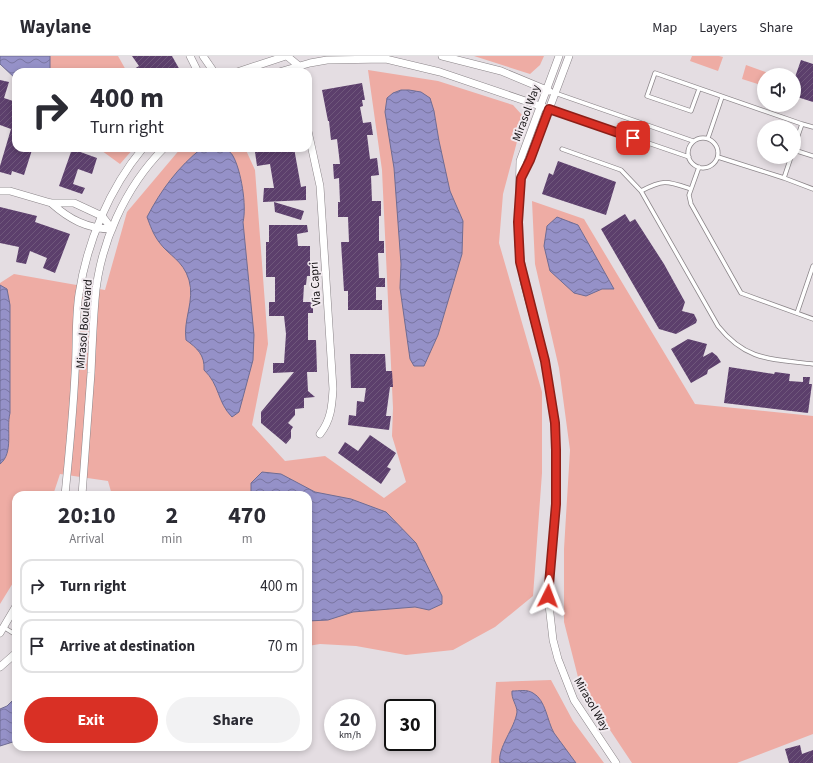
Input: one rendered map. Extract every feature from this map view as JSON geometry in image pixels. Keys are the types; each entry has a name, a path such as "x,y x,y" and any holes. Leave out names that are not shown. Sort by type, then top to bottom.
{"street":[{"path":"190,56 196,68"},
{"path":"203,56 211,68"},
{"path":"287,56 299,68"},
{"path":"287,56 288,68"},
{"path":"250,68 287,56"},
{"path":"442,56 501,71 555,93"},
{"name":"Mirasol Way","path":"558,56 520,161 521,178 518,222 520,262 545,361 555,430 556,504 548,596 553,640 562,671 574,700 616,763"},
{"name":"Mirasol Way","path":"521,178 530,160 569,56"},
{"path":"302,68 310,63 340,59 387,57 440,72 549,109"},
{"name":"Via Capri","path":"312,149 320,186 333,389 331,415 327,425 320,434"},
{"name":"Mirasol Boulevard","path":"65,491 73,415 79,295 89,249 102,216 120,180 140,152"},
{"name":"Mirasol Boulevard","path":"82,491 95,300 103,255 112,229 134,186 148,166 160,152"},
{"path":"0,191 10,191 51,203 74,203 102,216 112,229"},
{"path":"51,203 66,216 97,229 112,229"},
{"path":"2,630 12,613"},
{"path":"0,667 12,656"}],"lane":[{"path":"699,88 691,111 647,96 655,73 699,88 802,124 813,127"},
{"path":"555,93 693,141"},
{"path":"708,138 722,96"},
{"path":"549,109 689,157"},
{"path":"700,138 708,138 718,148 718,157 716,161 708,167 699,167 694,165 689,157 689,148 693,141 700,138"},
{"path":"562,149 621,170 641,191 718,326 728,339 745,351 767,359 813,364"},
{"path":"801,152 813,156"},
{"path":"718,157 813,188"},
{"path":"784,178 788,164"},
{"path":"699,167 689,195 690,204 740,293 813,318"},
{"path":"641,191 661,181 692,189"},
{"path":"797,313 813,267"},
{"path":"2,630 12,634"}],"shaded area":[{"path":"11,56 118,56 125,68 18,68"},
{"path":"474,56 544,56 540,65 530,74"},
{"path":"692,56 723,57 718,71 690,61"},
{"path":"746,65 757,69 757,84 742,79"},
{"path":"368,70 438,81 513,105 522,115 522,123 503,194 499,243 542,392 542,473 533,596 495,627 453,650 406,655 356,646 320,644 312,645 312,491 111,491 108,481 60,474 54,491 12,491 12,584 0,604 0,283 14,274 105,290 127,212 178,152 247,152 255,170 268,344 252,425 285,461 325,456 384,498 406,482 392,436 393,408 382,170"},
{"path":"104,152 130,152 120,164"},
{"path":"532,201 584,219 695,404 813,416 813,734 737,763 632,763 580,685 564,622 564,549 570,450 559,368 535,264"},
{"path":"551,680 573,721 604,763 491,763 496,682"}],"water":[{"path":"0,56 50,56 50,68 12,68 12,75 0,64"},
{"path":"401,90 421,92 430,98 450,191 463,221 462,254 438,335 424,366 414,366 410,359 400,288 401,264 394,168 385,112 387,98 393,93"},
{"path":"197,152 229,152 232,154 236,162 244,198 243,222 254,335 253,360 239,412 232,417 227,411 213,382 204,370 200,352 186,340 186,325 191,295 189,280 180,263 163,247 153,233 147,217 171,180"},
{"path":"557,217 578,225 614,289 602,289 586,296 574,293 550,271 544,246 547,226"},
{"path":"0,285 7,289 10,305 10,413 7,454 0,464"},
{"path":"262,472 281,474 315,492 351,499 386,512 416,543 442,596 442,604 429,610 415,607 353,612 328,620 312,621 312,491 251,491 251,483"},
{"path":"512,691 528,691 537,696 544,706 554,733 576,763 500,763 501,751 516,718 517,712 512,697"},
{"path":"12,701 12,742 0,746 0,709 7,706"}],"building":[{"path":"132,56 172,56 179,68 136,68 139,66"},
{"path":"801,60 813,64 813,102 801,98 801,68 798,68"},
{"path":"0,80 9,82 4,98 12,101 12,152 31,152 24,175 12,171 11,175 0,172 0,166 11,129 0,125"},
{"path":"362,83 365,100 362,100 363,106 360,107 363,123 371,122 373,135 367,135 370,159 377,158 379,175 371,176 372,201 381,201 381,216 379,216 379,241 384,241 384,253 378,253 379,278 385,278 385,287 376,287 376,300 382,300 382,310 348,310 348,291 344,291 341,242 349,242 348,217 338,217 338,202 340,202 339,178 334,179 333,164 340,164 337,139 331,140 329,121 322,90"},
{"path":"71,152 80,152 97,158 92,174 78,169 73,184 85,188 82,194 59,186"},
{"path":"255,152 295,152 301,187 306,186 306,200 263,202 264,188 274,188 270,164 257,166"},
{"path":"558,161 616,182 606,215 542,194 549,173 553,175"},
{"path":"274,202 304,211 301,220 275,212"},
{"path":"0,207 37,216 35,222 70,234 55,273 43,268 47,258 30,251 26,264 16,262 19,247 0,243"},
{"path":"625,214 630,222 635,219 664,264 685,302 682,311 694,314 697,320 696,323 676,334 659,329 601,229"},
{"path":"269,225 307,225 308,232 297,234 298,246 310,246 310,276 307,276 306,285 304,285 303,302 313,302 313,313 308,313 308,340 316,340 317,372 307,372 308,391 315,397 304,398 304,408 295,409 295,415 288,423 293,427 291,430 291,438 286,444 261,423 261,412 294,372 273,373 273,363 284,363 286,334 284,316 269,316 269,302 275,302 275,277 266,277 266,242 269,242"},
{"path":"688,339 707,344 703,357 712,352 721,362 708,370 707,374 691,383 671,349"},
{"path":"350,354 385,354 386,371 392,371 393,387 390,387 386,416 391,416 389,430 348,425 349,415 356,416 357,401 364,402 366,388 351,388"},
{"path":"729,367 774,374 775,372 790,374 789,381 803,382 803,377 810,377 809,384 812,384 808,413 724,403"},
{"path":"370,435 396,453 387,467 391,469 381,484 338,453 345,442 358,451"},
{"path":"800,745 802,754 813,750 813,763 789,763 785,749"}],"route":[{"path":"548,596 556,504 557,477 555,423 545,361 520,262 518,242 518,198 521,178 530,160 549,109 633,138"}]}
